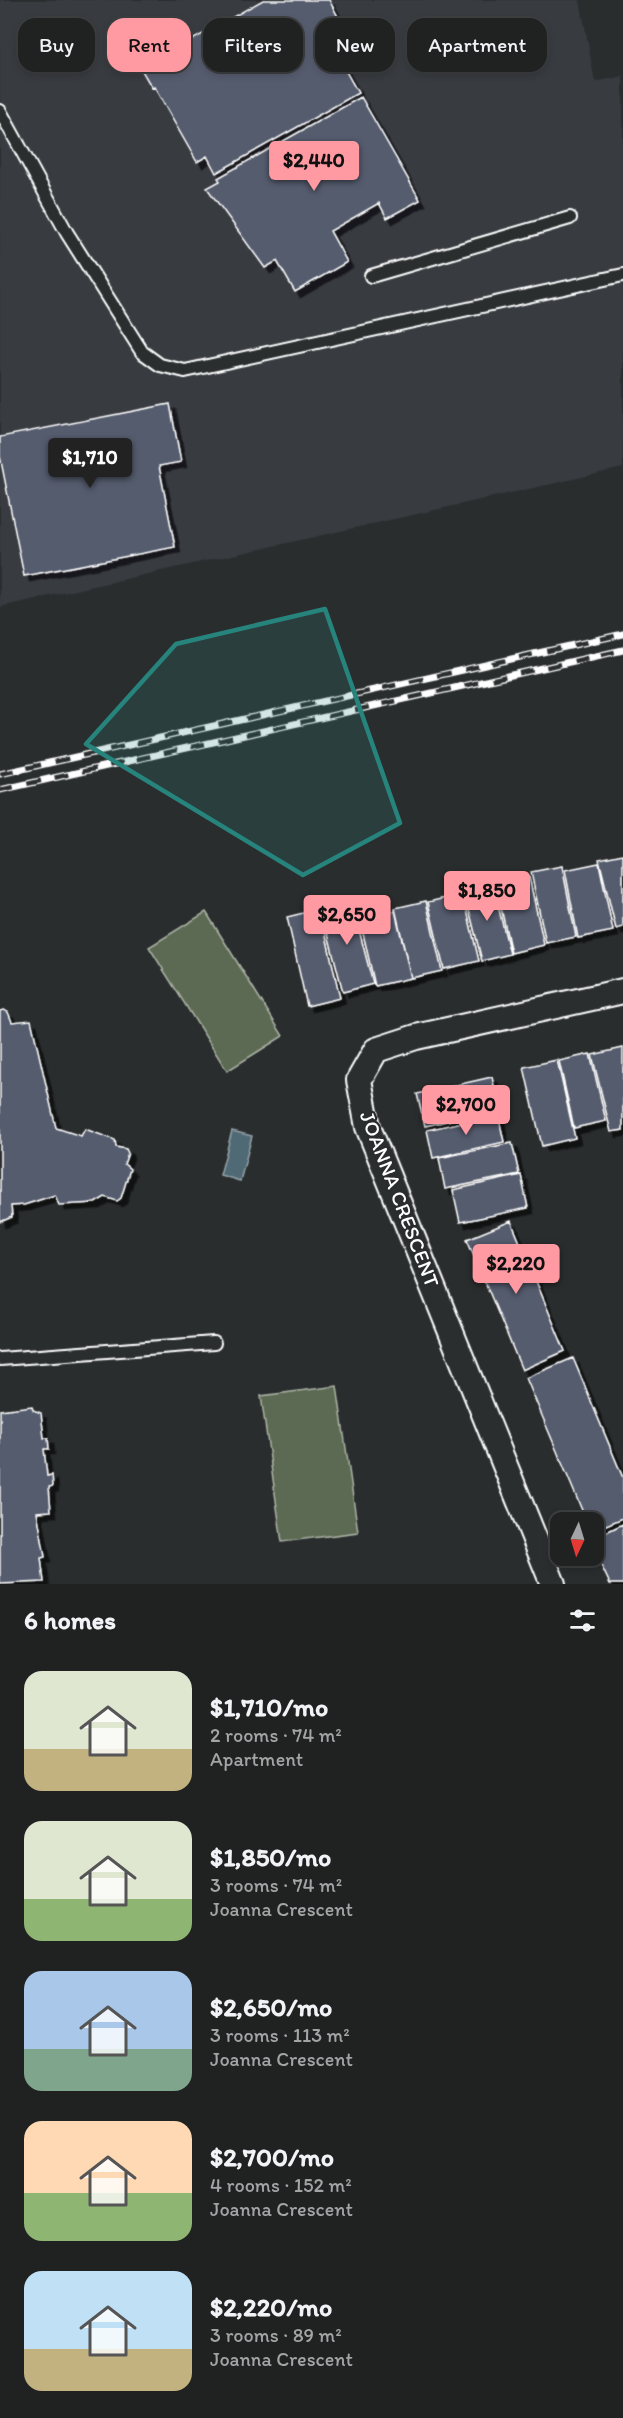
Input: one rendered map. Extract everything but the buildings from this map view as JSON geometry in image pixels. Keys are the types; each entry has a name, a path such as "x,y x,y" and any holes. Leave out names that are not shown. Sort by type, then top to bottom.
{"street":[{"name":"JOANNA CRESCENT","path":"553,1584 368,1127 359,1080 376,1050 416,1037 623,991"}],"lane":[{"path":"0,111 67,233 142,352 160,365 185,371 623,275"},
{"path":"371,276 570,218"},
{"path":"0,1359 214,1344"}],"highlighted area":[{"path":"325,609 400,823 303,875 86,744 176,644"}],"shaded area":[{"path":"0,0 580,0 595,82 623,76 623,468 0,607"}],"green space":[{"path":"206,912 283,1036 227,1071 149,947"},
{"path":"337,1386 358,1532 282,1542 261,1396"}],"water":[{"path":"232,1131 252,1136 240,1181 220,1175"}],"railway":[{"path":"0,774 623,634"},
{"path":"0,790 623,650"}]}
